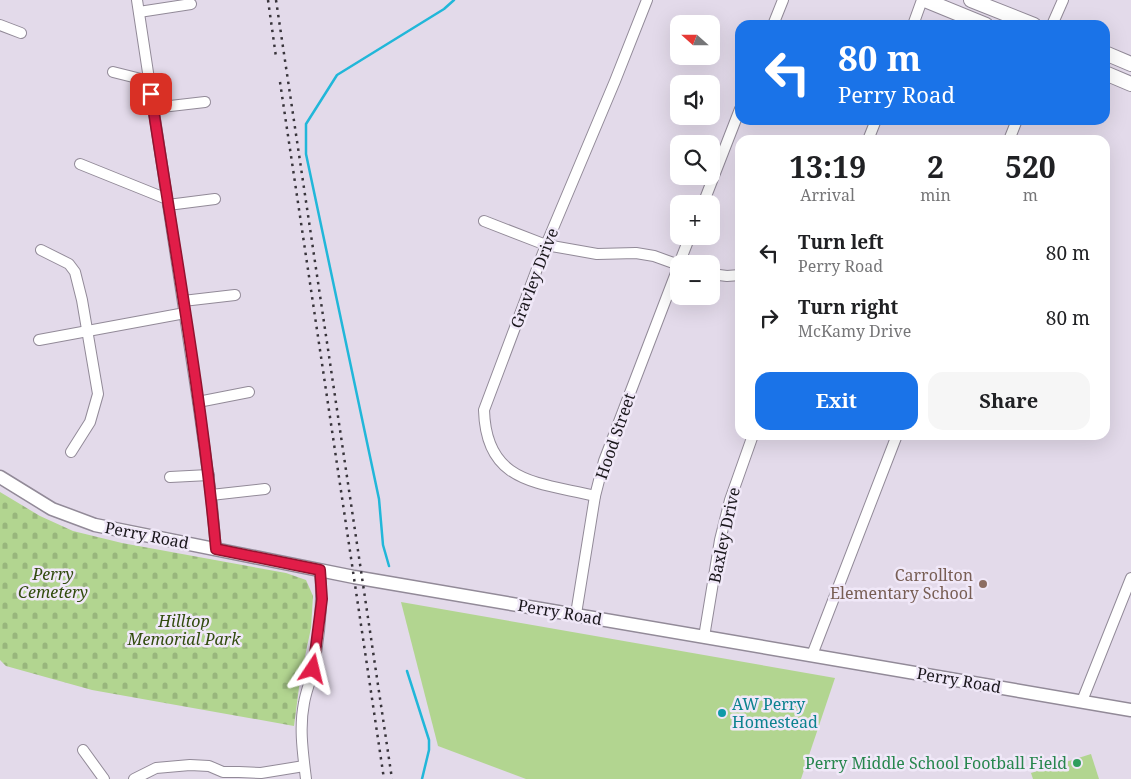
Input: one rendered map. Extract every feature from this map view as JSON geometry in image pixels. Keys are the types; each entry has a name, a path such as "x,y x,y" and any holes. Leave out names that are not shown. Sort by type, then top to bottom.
{"main road":[{"path":"924,0 974,20"},
{"path":"971,0 1021,20"},
{"path":"1110,55 1131,64"},
{"path":"1110,75 1131,84"}],"street":[{"path":"137,0 209,475 216,549"},
{"name":"Gravley Drive","path":"595,496 518,477 505,467 496,456 484,428 484,410 546,245 647,0"},
{"path":"775,20 783,0"},
{"path":"915,20 924,0"},
{"path":"1054,20 1062,0"},
{"path":"139,12 191,4"},
{"path":"0,25 21,33"},
{"path":"113,72 149,81"},
{"path":"153,108 205,102"},
{"path":"707,195 735,122"},
{"path":"80,164 168,202 216,198"},
{"path":"484,221 546,245 596,254 636,253 654,256 670,262"},
{"path":"41,250 69,264 75,272 82,300 98,394 90,422 71,452"},
{"path":"720,275 735,276"},
{"name":"Hood Street","path":"576,614 595,496 604,461 670,289"},
{"path":"183,302 235,295"},
{"path":"39,340 185,314"},
{"path":"198,402 250,392"},
{"name":"Baxley Drive","path":"704,637 720,540 739,470 751,440"},
{"path":"812,655 895,440"},
{"path":"170,477 209,475"},
{"name":"Perry Road","path":"0,477 52,509 95,525 320,570 1131,710"},
{"path":"211,494 265,489"},
{"path":"306,779 302,724 304,703 313,669 319,632 322,599 320,570"},
{"path":"1082,701 1131,578"},
{"path":"84,750 104,779"},
{"path":"134,779 156,768 190,764 209,766 223,772 261,772 304,766"}],"green space":[{"name":"Hilltop Memorial Park","path":"0,492 40,516 73,531 122,543 286,573 306,580 313,596 311,628 300,680 294,726 92,690 6,666 0,660"},
{"path":"401,602 835,678 801,779 526,779 438,746"},
{"name":"Perry Middle School Football Field","path":"1091,754 1099,779 1033,779 1031,773"}],"waterway":[{"path":"389,566 383,545 379,499 306,154 306,124 337,75 444,9 454,0"},
{"path":"407,671 429,740 429,750 422,779"}],"railway":[{"path":"268,0 276,57"},
{"path":"276,0 392,779"},
{"path":"280,82 384,779"}],"place":[{"name":"Carrollton Elementary School","path":"983,584"},
{"name":"AW Perry Homestead","path":"722,713"},
{"name":"Perry Middle School Football Field","path":"1077,763"}],"route":[{"path":"151,94 198,402 211,494 216,549 320,570 322,599 313,669"}],"park label":[{"name":"Perry Cemetery","path":"53,583"}]}
